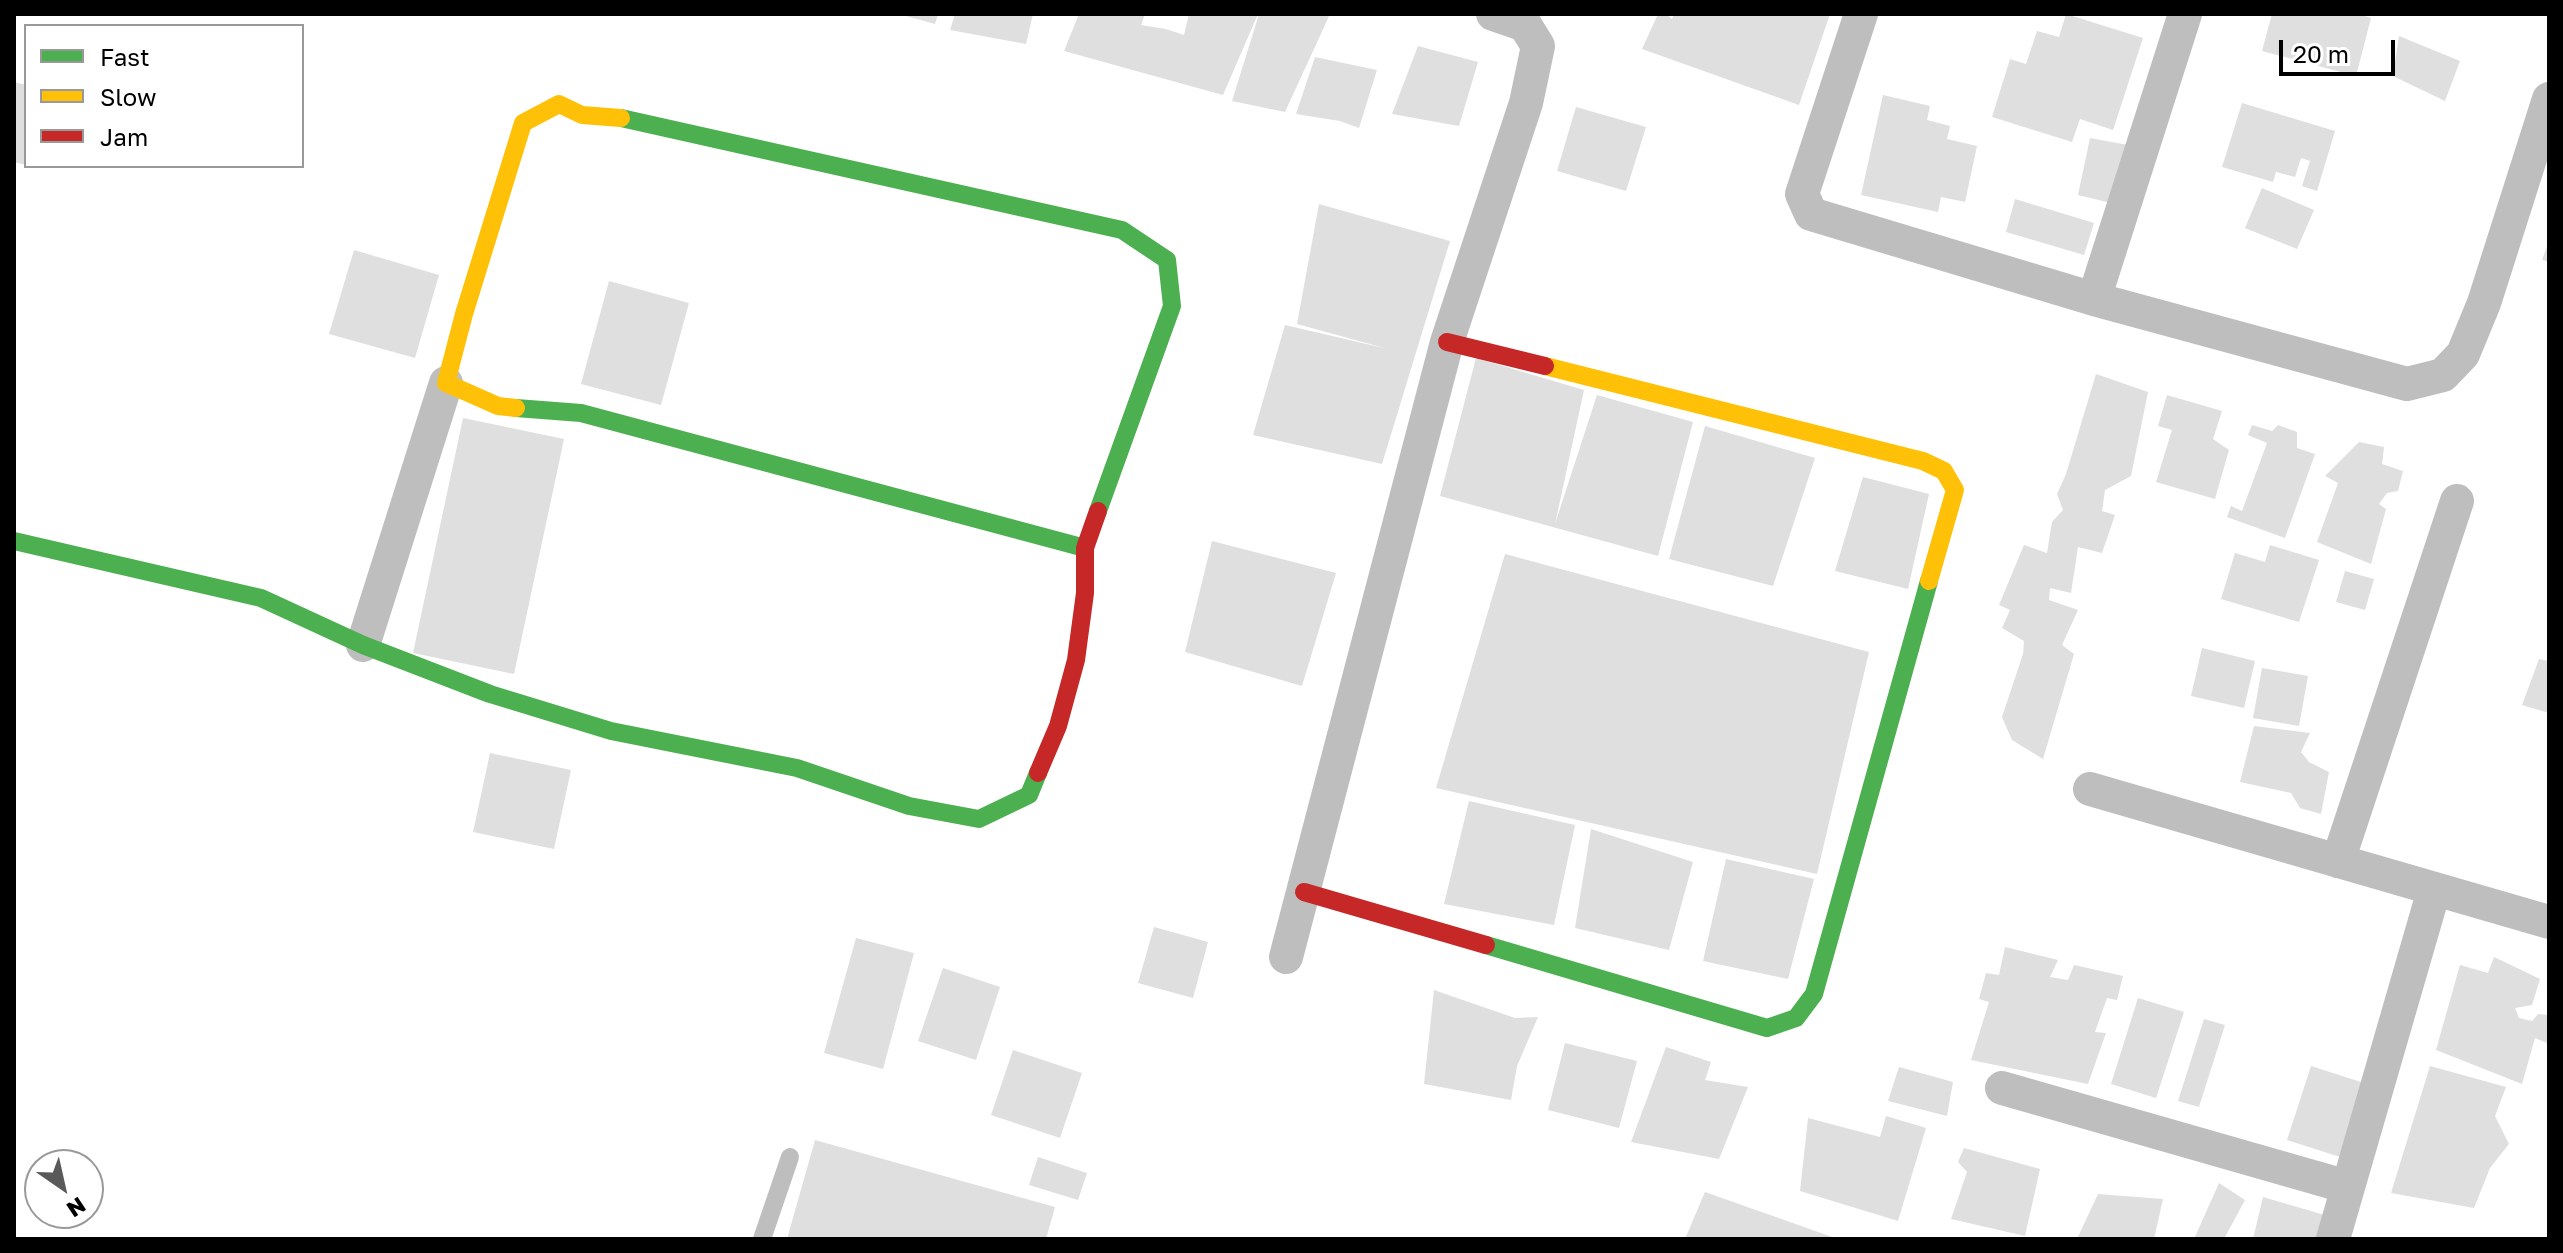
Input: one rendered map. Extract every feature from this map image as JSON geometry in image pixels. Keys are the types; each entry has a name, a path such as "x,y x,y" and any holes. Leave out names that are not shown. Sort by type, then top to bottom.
{"street":[{"path":"1286,957 1447,342 1526,103 1538,46 1525,25 1497,14"},
{"path":"1861,14 1802,194 1811,214 2094,299 2407,384 2443,375 2463,354 2484,303 2549,99"},
{"path":"2094,299 2185,14"},
{"path":"14,541 261,598 363,645 490,694 611,731 797,768 909,806 979,819 1029,795 1058,726 1081,636 1087,584 1085,548 1172,306 1167,260 1122,230 628,119 582,115 559,104 523,123 446,383 363,645"},
{"path":"1304,892 1767,1028 1796,1018 1814,994 1955,490 1944,471 1923,461 1447,342"},
{"path":"446,383 498,406 581,413 1085,548"},
{"path":"2338,861 2457,501"},
{"path":"2090,789 2549,922"},
{"path":"2333,1239 2434,890"},
{"path":"2002,1088 2348,1187"}],"lane":[{"path":"762,1239 790,1157"}],"building":[{"path":"899,14 938,14 935,24"},
{"path":"955,14 1033,14 1026,44 950,30"},
{"path":"1079,14 1145,14 1141,25 1184,35 1189,14 1258,14 1223,95 1064,51"},
{"path":"1259,14 1330,14 1285,112 1232,101"},
{"path":"1658,14 1666,14 1672,19 1674,14 1830,14 1799,105 1642,49"},
{"path":"2066,14 2143,38 2113,130 2080,119 2072,142 1992,117 2010,59 2026,64 2037,31 2059,37"},
{"path":"2272,14 2358,14 2371,18 2356,76 2262,51"},
{"path":"2399,36 2460,61 2445,101 2393,76"},
{"path":"1418,46 1478,62 1459,126 1392,114"},
{"path":"1315,57 1377,70 1359,128 1340,121 1296,114"},
{"path":"14,82 24,84 24,164 14,162"},
{"path":"1883,95 1930,106 1927,120 1950,126 1947,139 1977,146 1965,202 1941,197 1938,212 1861,195"},
{"path":"2242,103 2335,131 2317,191 2302,186 2310,161 2301,158 2295,177 2276,172 2273,182 2222,167"},
{"path":"1576,107 1646,127 1626,191 1557,171"},
{"path":"2090,138 2128,145 2115,204 2078,195"},
{"path":"2262,188 2314,210 2297,249 2245,228"},
{"path":"2015,199 2094,223 2084,255 2006,232"},
{"path":"1319,204 1450,241 1382,464 1253,435 1285,325 1388,349 1297,324"},
{"path":"2549,241 2549,262 2542,260"},
{"path":"354,250 439,275 415,358 329,334"},
{"path":"609,281 689,303 661,405 581,384"},
{"path":"1476,358 1584,390 1555,524 1597,395 1693,422 1658,556 1440,496"},
{"path":"2096,374 2148,392 2131,476 2105,490 2102,511 2115,515 2102,553 2078,547 2071,593 2050,588 2049,600 2078,610 2062,645 2074,654 2043,759 2012,740 2002,717 2023,654 2024,641 2002,628 2010,610 1999,605 2024,545 2047,553 2052,522 2063,510 2057,494"},
{"path":"2167,395 2222,411 2213,439 2229,450 2215,499 2156,482 2172,430 2158,426"},
{"path":"463,418 564,439 514,674 413,653"},
{"path":"2252,425 2272,431 2278,425 2297,432 2297,448 2315,454 2285,538 2227,517 2231,506 2242,511 2267,443 2248,435"},
{"path":"1705,426 1815,458 1773,586 1669,559"},
{"path":"2359,442 2384,447 2382,464 2403,471 2398,491 2387,493 2379,504 2386,509 2371,564 2317,542 2338,483 2325,476"},
{"path":"1863,477 1929,494 1908,589 1835,571"},
{"path":"1212,541 1336,573 1302,686 1185,652"},
{"path":"2270,545 2319,560 2299,622 2221,599 2235,553 2265,562"},
{"path":"1505,554 1869,652 1817,874 1436,788"},
{"path":"2345,571 2374,579 2365,610 2336,602"},
{"path":"2202,648 2255,661 2244,708 2191,696"},
{"path":"2539,659 2549,661 2549,713 2522,705"},
{"path":"2262,668 2308,676 2299,726 2253,718"},
{"path":"2254,726 2310,733 2301,752 2309,762 2329,772 2321,814 2300,808 2291,793 2240,782"},
{"path":"490,753 571,770 554,849 473,832"},
{"path":"1469,801 1575,825 1554,925 1444,904"},
{"path":"1591,829 1693,862 1669,950 1575,928"},
{"path":"1726,859 1814,879 1788,979 1703,961"},
{"path":"1154,927 1208,942 1193,998 1138,983"},
{"path":"856,938 914,953 883,1069 824,1053"},
{"path":"2005,947 2058,960 2050,977 2068,980 2074,965 2123,976 2117,1000 2107,998 2095,1032 2106,1033 2088,1084 1971,1060 1989,1002 1979,999 1986,973 1999,975"},
{"path":"2494,957 2540,979 2532,1005 2515,1008 2519,1018 2532,1021 2538,1014 2549,1015 2549,1044 2535,1038 2522,1084 2436,1050 2460,965 2488,973"},
{"path":"943,968 1000,987 976,1060 918,1041"},
{"path":"1434,990 1515,1018 1538,1017 1517,1066 1511,1100 1424,1084"},
{"path":"2138,998 2184,1012 2156,1098 2111,1084"},
{"path":"2204,1019 2225,1025 2199,1107 2178,1101"},
{"path":"1565,1043 1637,1061 1619,1128 1548,1110"},
{"path":"1666,1047 1711,1062 1705,1080 1748,1087 1719,1159 1631,1142"},
{"path":"1013,1050 1082,1073 1060,1138 991,1115"},
{"path":"2311,1066 2364,1083 2340,1157 2287,1140"},
{"path":"2430,1066 2506,1087 2495,1116 2509,1144 2490,1168 2474,1208 2391,1193"},
{"path":"1899,1067 1953,1082 1947,1116 1888,1101"},
{"path":"1886,1116 1926,1128 1898,1221 1800,1191 1808,1118 1880,1137"},
{"path":"815,1140 1055,1207 1046,1239 787,1239"},
{"path":"1964,1148 2040,1169 2025,1236 1951,1219 1967,1172 1958,1162"},
{"path":"1038,1157 1087,1173 1078,1200 1029,1185"},
{"path":"2219,1183 2245,1200 2224,1239 2194,1239"},
{"path":"1705,1192 1838,1239 1685,1239"},
{"path":"2098,1194 2163,1199 2154,1239 2077,1239"},
{"path":"2263,1197 2328,1216 2321,1239 2253,1239"}],"traffic: fast":[{"path":"621,118 1122,230 1167,260 1172,306 1098,511"},
{"path":"516,408 581,413 1085,548"},
{"path":"14,541 261,598 363,645 490,694 611,731 797,768 909,806 979,819 1029,795 1038,773"},
{"path":"1486,945 1767,1028 1796,1018 1814,994 1929,581"}],"traffic: slow":[{"path":"516,408 498,406 446,383 523,123 559,104 582,115 621,118"},
{"path":"1545,366 1923,461 1944,471 1955,490 1929,581"}],"traffic: jam":[{"path":"1447,342 1545,366"},
{"path":"1038,773 1058,726 1076,660 1085,593 1085,548 1098,511"},
{"path":"1304,892 1486,945"}]}
